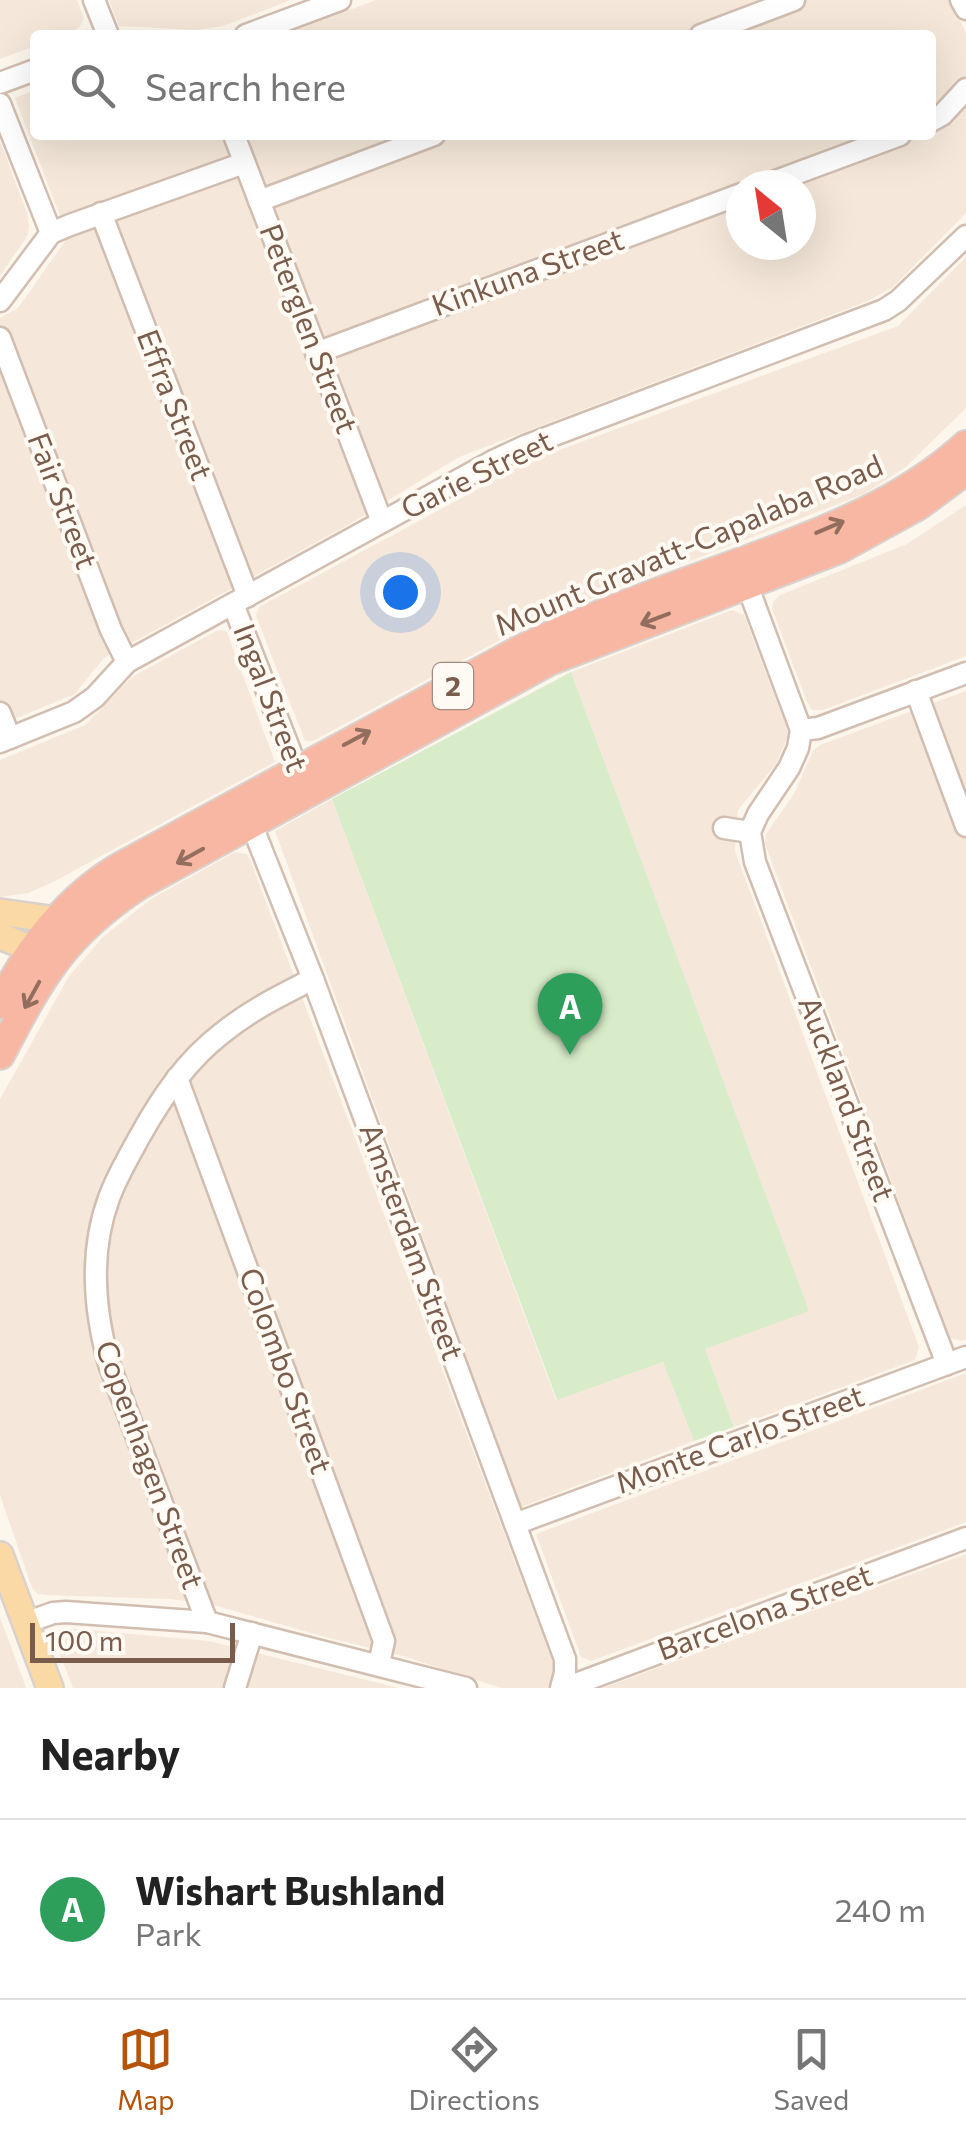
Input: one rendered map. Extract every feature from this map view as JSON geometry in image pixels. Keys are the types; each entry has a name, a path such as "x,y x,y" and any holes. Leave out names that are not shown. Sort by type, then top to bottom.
{"highway":[{"name":"Mount Gravatt-Capalaba Road","path":"743,574 814,534 881,503 932,473 966,444"},
{"name":"Mount Gravatt-Capalaba Road","path":"0,1004 32,949 100,912 246,812 544,638 862,538 919,505 966,470"},
{"name":"Mount Gravatt-Capalaba Road","path":"0,1055 63,930"}],"main road":[{"path":"0,912 63,930"},
{"path":"0,936 32,949"},
{"path":"0,1555 50,1688"}],"street":[{"path":"94,0 106,30"},
{"path":"259,30 340,0"},
{"path":"714,30 794,0"},
{"path":"961,0 966,10"},
{"path":"0,83 30,72"},
{"path":"936,119 966,89"},
{"path":"0,104 51,233"},
{"name":"Peterglen Street","path":"236,140 382,522"},
{"path":"259,201 421,140"},
{"path":"806,170 887,140"},
{"path":"0,301 51,233 244,163"},
{"name":"Kinkuna Street","path":"316,352 726,200"},
{"name":"Effra Street","path":"102,213 240,600"},
{"name":"Garie Street","path":"5,740 74,712 95,697 127,662 525,446 884,310 898,302 966,236"},
{"name":"Fair Street","path":"0,338 111,630 127,662"},
{"path":"724,828 750,832 789,768 801,730 743,574"},
{"name":"Ingal Street","path":"240,600 302,781"},
{"path":"801,730 818,728 966,673"},
{"path":"916,692 966,826"},
{"path":"0,712 5,740"},
{"name":"Amsterdam Street","path":"246,812 314,979 565,1659 563,1688"},
{"name":"Auckland Street","path":"750,832 755,862 956,1361"},
{"name":"Copenhagen Street","path":"207,1622 109,1364 96,1293 100,1227 109,1198 148,1121 177,1078 230,1027 314,979"},
{"name":"Colombo Street","path":"177,1078 384,1640 379,1664"},
{"name":"Monte Carlo Street","path":"515,1524 956,1361"},
{"name":"Barcelona Street","path":"563,1688 966,1538"},
{"path":"25,1623 66,1612 207,1622 466,1688"},
{"path":"235,1688 252,1633"}],"shaded area":[{"path":"0,0 77,0 84,18 75,30 30,30 30,48 0,59"},
{"path":"109,0 291,0 223,26 196,30 119,26"},
{"path":"376,0 950,0 966,33 966,213 893,287 868,301 459,457 348,525 104,658 75,694 0,725 0,318 18,308 68,237 31,140 936,140 936,30 295,30"},
{"path":"30,92 30,137 15,98"},
{"path":"0,141 29,225 28,235 0,276"},
{"path":"966,257 966,408 906,467 864,494 541,618 313,741 305,741 256,616 259,607 532,460 898,326"},
{"path":"966,505 966,656 823,710 812,710 772,609 773,602 780,595 907,544"},
{"path":"732,610 744,615 789,734 776,764 738,810 735,851 919,1347 915,1360 734,1427 705,1349 808,1310 571,672"},
{"path":"222,630 227,632 275,762 55,881 28,893 0,897 0,760 85,725 132,677"},
{"path":"966,691 966,1339 962,1341 950,1338 765,844 766,834 794,794 813,751 820,745"},
{"path":"332,799 556,1400 663,1362 694,1441 521,1507 275,831"},
{"path":"235,852 247,854 251,862 553,1663 552,1682 547,1688 501,1688 403,1656 210,1604 46,1595 32,1588 0,1495 0,1099 69,976 103,937 151,899"},
{"path":"966,1373 966,1522 591,1661 581,1657 536,1534"},
{"path":"966,1554 966,1688 603,1688"},
{"path":"0,1618 16,1660 26,1688 0,1688"},
{"path":"64,1628 209,1641 399,1688 73,1688 53,1636"}],"green space":[{"path":"571,672 809,1311 705,1349 734,1427 694,1441 663,1362 557,1400 332,799"}],"place":[{"name":"Wishart Bushland","path":"570,1055"}]}
